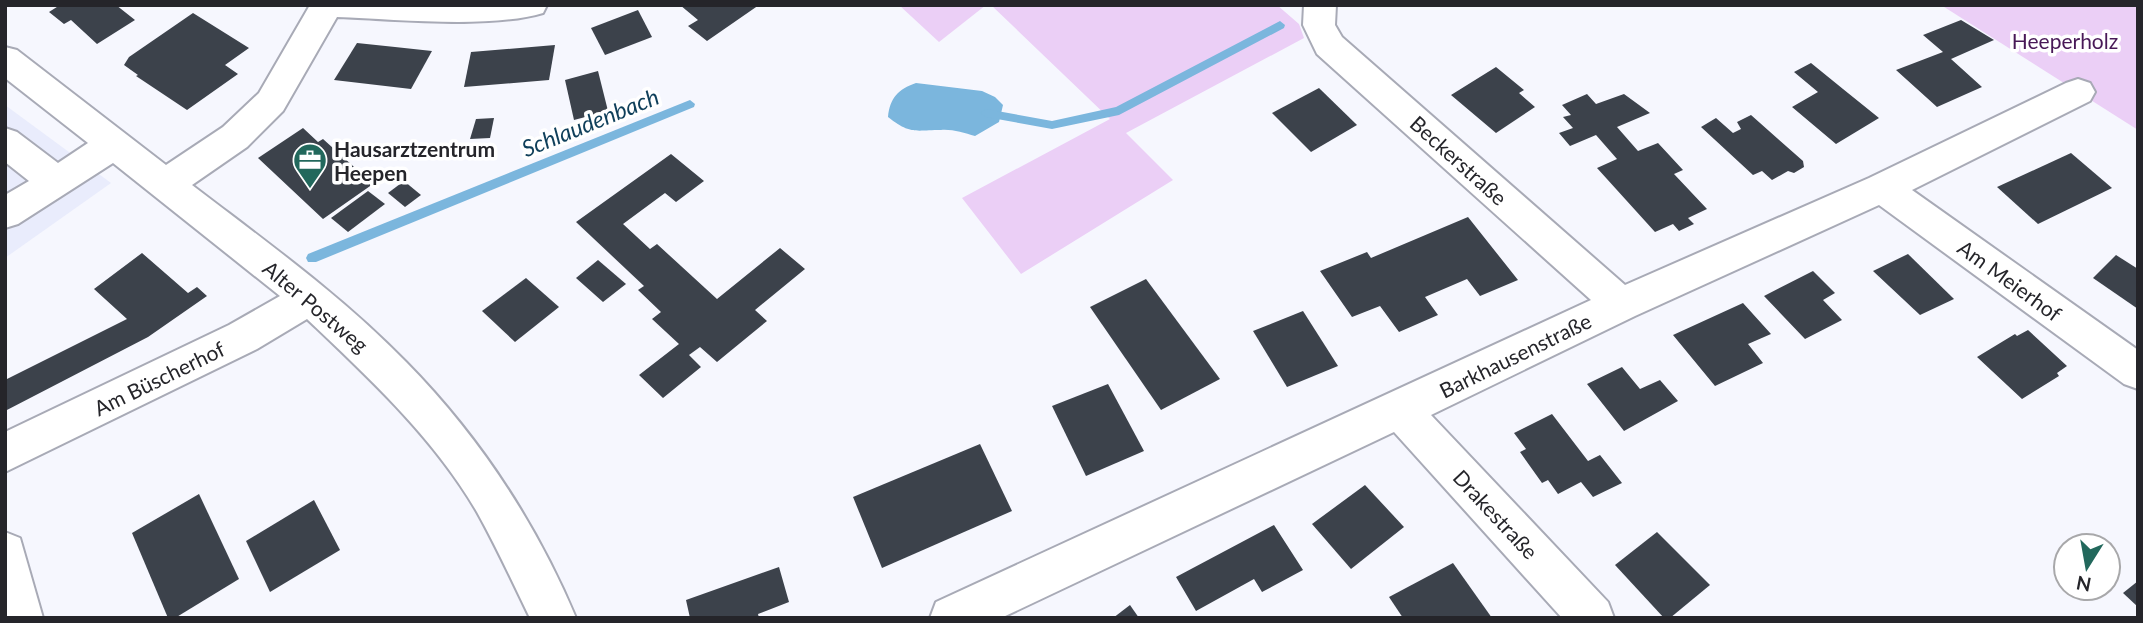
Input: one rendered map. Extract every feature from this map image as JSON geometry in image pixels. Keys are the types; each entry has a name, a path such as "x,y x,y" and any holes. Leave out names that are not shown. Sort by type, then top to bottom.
{"street":[{"path":"166,184 235,136 271,102 329,5 480,9 531,5"},
{"name":"Beckerstraße","path":"1320,5 1318,25 1329,45 1621,304"},
{"name":"Alter Postweg","path":"5,60 115,143 310,298 391,373 445,434 491,497 554,618"},
{"name":"Barkhausenstraße","path":"952,618 1621,304 1882,188 2078,92"},
{"path":"5,142 57,182"},
{"path":"5,213 115,143"},
{"name":"Am Meierhof","path":"1882,188 2138,372"},
{"name":"Am Büscherhof","path":"5,453 243,337 310,298"},
{"name":"Drakestraße","path":"1400,410 1592,618"},
{"path":"5,553 21,618"}],"shaded area":[{"path":"5,105 111,183 5,258"}],"green space":[{"path":"899,5 986,5 939,42"},
{"path":"991,5 1277,5 1299,24 1304,38 1126,133 1173,180 1021,274 962,198 1110,119"},
{"name":"Heeperholz","path":"1941,5 2138,5 2138,130"}],"water":[{"path":"916,83 982,91 995,97 1003,105 999,122 975,136 949,130 913,130 902,127 888,117 891,105 900,91"}],"building":[{"path":"60,5 116,5 135,20 97,44 71,20 64,24 49,12"},
{"path":"680,5 759,5 707,41 688,26 698,20"},
{"path":"638,10 652,37 605,55 591,28"},
{"path":"193,13 249,48 225,65 238,74 187,110 124,65 129,57"},
{"path":"1961,20 1994,40 1951,59 1982,87 1937,107 1896,70 1943,52 1923,35"},
{"path":"357,43 432,51 411,89 334,80"},
{"path":"555,45 549,80 464,87 471,52"},
{"path":"1811,63 1879,118 1836,144 1792,107 1818,92 1794,72"},
{"path":"1496,67 1524,90 1519,93 1535,107 1496,133 1451,95"},
{"path":"598,71 608,111 574,120 565,80"},
{"path":"1319,88 1357,125 1311,152 1272,113"},
{"path":"1587,94 1596,104 1624,94 1650,113 1617,127 1638,151 1658,143 1683,170 1674,174 1707,209 1688,218 1694,224 1679,231 1673,224 1655,232 1597,168 1617,159 1596,135 1570,146 1559,133 1573,128 1563,117 1571,115 1562,105"},
{"path":"1751,115 1803,161 1804,167 1794,173 1788,171 1772,180 1762,171 1753,175 1701,127 1716,118 1733,133 1741,129 1737,122"},
{"path":"494,118 490,138 470,139 476,119"},
{"path":"303,128 318,142 323,139 373,184 323,219 258,158"},
{"path":"2071,153 2112,188 2038,224 1997,187"},
{"path":"671,154 704,181 676,202 665,193 623,224 650,249 657,244 717,299 780,248 805,269 755,310 767,321 717,362 700,347 689,355 701,367 663,398 639,375 679,344 652,319 661,312 638,290 644,286 576,222"},
{"path":"404,181 421,195 405,207 388,193"},
{"path":"368,191 385,204 348,232 331,218"},
{"path":"1468,217 1518,280 1480,296 1467,279 1425,297 1438,315 1399,332 1380,306 1352,317 1320,271 1367,252 1371,258"},
{"path":"142,253 188,293 197,287 207,296 148,337 5,411 5,380 127,319 94,289"},
{"path":"1908,254 1954,299 1920,315 1873,271"},
{"path":"2116,255 2138,269 2138,309 2093,278"},
{"path":"598,260 626,284 603,302 576,278"},
{"path":"1813,271 1835,293 1823,300 1842,320 1805,339 1764,296"},
{"path":"526,278 559,307 515,342 482,311"},
{"path":"1146,279 1220,379 1161,410 1090,307"},
{"path":"1743,303 1771,334 1748,344 1763,363 1715,386 1673,335"},
{"path":"1303,311 1338,366 1287,387 1253,331"},
{"path":"2028,330 2067,366 2057,373 2059,376 2022,399 1977,357 2015,334 2017,336"},
{"path":"1622,367 1640,389 1660,380 1678,401 1624,431 1587,384"},
{"path":"1108,384 1144,451 1086,476 1052,406"},
{"path":"1552,414 1588,461 1600,455 1622,483 1593,497 1581,482 1558,494 1548,480 1542,483 1520,452 1526,449 1514,433"},
{"path":"980,444 1012,511 882,568 853,497"},
{"path":"1365,485 1404,527 1351,569 1312,524"},
{"path":"199,494 239,579 175,618 168,618 132,533"},
{"path":"314,500 340,550 270,592 246,541"},
{"path":"1274,525 1303,570 1262,592 1254,579 1196,611 1176,577"},
{"path":"1657,532 1710,585 1670,618 1664,618 1615,565"},
{"path":"1453,563 1492,618 1403,618 1389,597"},
{"path":"779,567 789,602 758,614 759,618 690,618 686,600"},
{"path":"2138,581 2138,607 2123,593"},
{"path":"1130,605 1139,618 1113,618"}],"waterway":[{"name":"Schlaudenbach","path":"986,113 1052,125 1119,111 1280,25"},
{"name":"Schlaudenbach","path":"312,258 690,104"}],"place":[{"name":"Hausarztzentrum Heepen","path":"310,190"}]}
